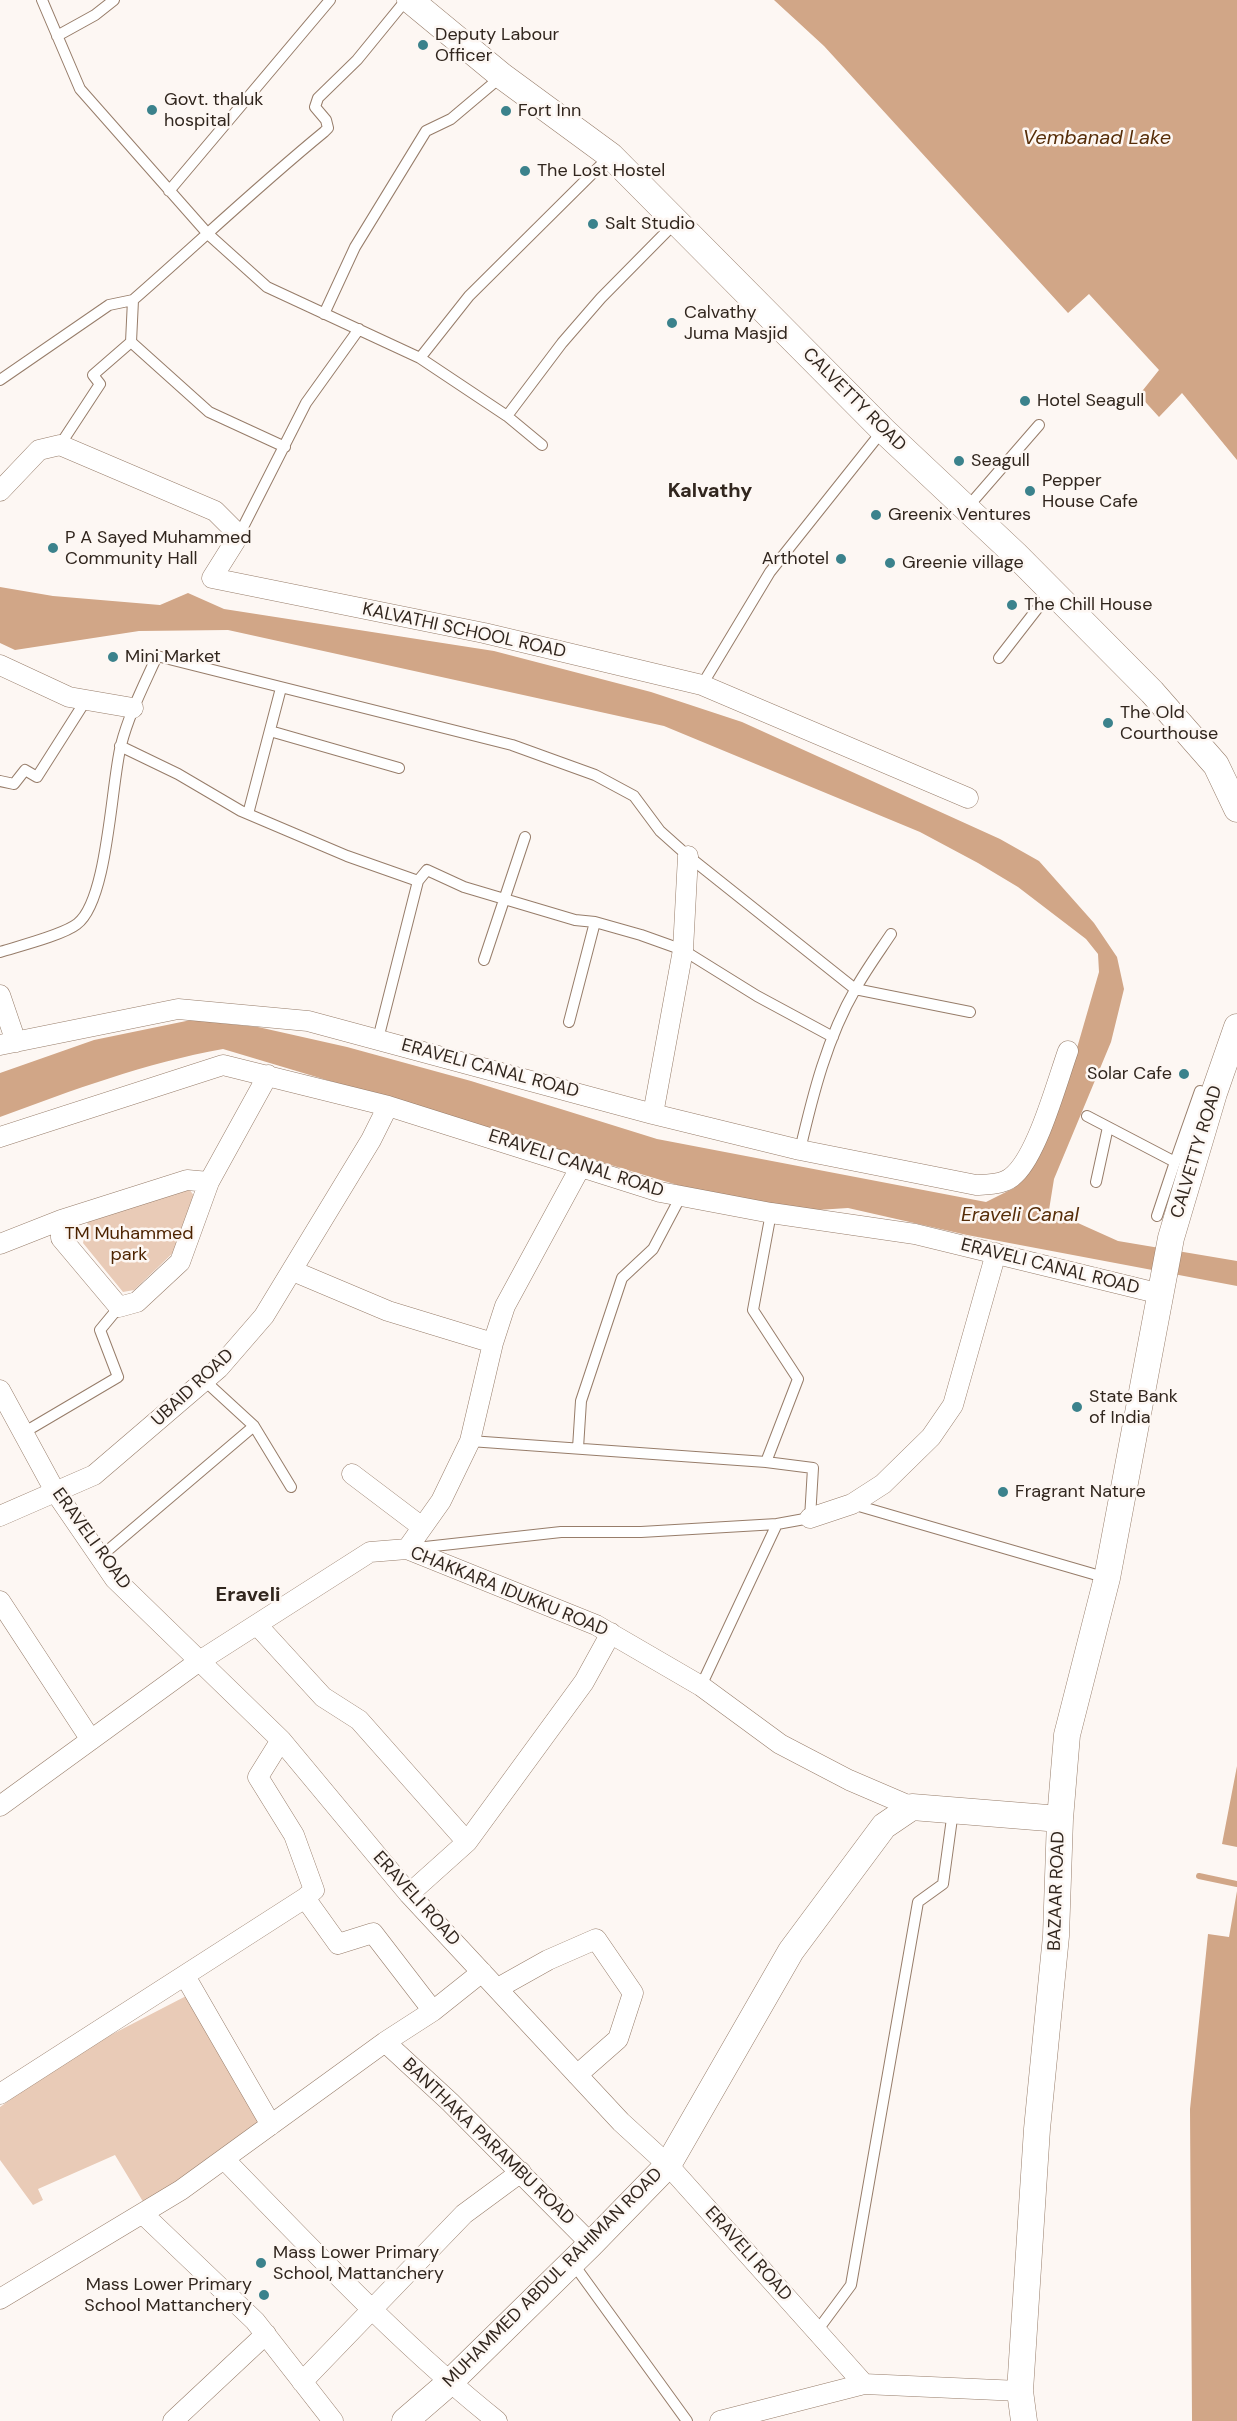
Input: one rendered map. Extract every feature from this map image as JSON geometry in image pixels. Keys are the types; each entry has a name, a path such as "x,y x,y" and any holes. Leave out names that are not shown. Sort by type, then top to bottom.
{"street":[{"name":"CALVETTY ROAD","path":"411,0 502,76 611,156 883,430 1052,591 1152,692 1227,776 1237,809"},
{"path":"0,491 39,450 60,445 215,511 239,535"},
{"name":"KALVATHI SCHOOL ROAD","path":"239,535 212,578 484,633 702,685 968,798"},
{"path":"0,665 69,697 133,708"},
{"path":"653,1114 683,950 688,856"},
{"path":"0,995 8,1044"},
{"name":"ERAVELI CANAL ROAD","path":"8,1044 178,1009 308,1022 653,1114 800,1150 976,1185 999,1184 1015,1174 1032,1146 1068,1050"},
{"name":"CALVETTY ROAD","path":"1146,1369 1171,1238 1214,1093 1237,1027"},
{"name":"ERAVELI CANAL ROAD","path":"0,1137 223,1065 388,1106 660,1192 771,1214 915,1234 996,1253 1163,1286"},
{"path":"61,1220 61,1238 119,1307 137,1302 180,1262 209,1182 268,1075"},
{"name":"UBAID ROAD","path":"0,1516 94,1475 219,1368 264,1316 371,1140 388,1106"},
{"path":"407,1549 441,1501 470,1441 493,1343 505,1306 581,1166"},
{"path":"0,1244 61,1220 187,1180 209,1182"},
{"path":"810,1518 852,1504 883,1484 931,1437 952,1405 996,1253"},
{"path":"292,1271 388,1311 493,1343"},
{"name":"BAZAAR ROAD","path":"1024,2421 1020,2391 1037,2129 1056,1936 1060,1819 1067,1735 1107,1578 1146,1369"},
{"name":"ERAVELI ROAD","path":"0,1390 56,1493 115,1580 281,1740 409,1894 621,2122 668,2165 864,2384"},
{"path":"352,1474 423,1527"},
{"name":"CHAKKARA IDUKKU ROAD","path":"0,1806 198,1662 258,1626 370,1552 407,1549 612,1633 701,1686 780,1744 849,1780 912,1807"},
{"path":"0,1601 91,1740"},
{"path":"258,1626 323,1697 359,1720 467,1842"},
{"path":"409,1894 467,1842 584,1682 612,1633"},
{"path":"0,2094 185,1976 314,1890 294,1835 258,1777 281,1740"},
{"path":"912,1807 1060,1819"},
{"name":"MUHAMMED ABDUL RAHIMAN ROAD","path":"405,2421 449,2383 668,2165 791,1951 884,1826 912,1807"},
{"path":"305,1898 338,1944 373,1933 433,2011"},
{"path":"498,1989 548,1960 596,1939 633,1993 618,2039 577,2075"},
{"path":"0,2299 143,2214 224,2159 385,2042 433,2011 482,1972"},
{"path":"185,1976 271,2125"},
{"name":"BANTHAKA PARAMBU ROAD","path":"385,2042 521,2172 591,2244"},
{"path":"224,2159 373,2312 449,2383 496,2421"},
{"path":"302,2382 373,2312 465,2214 521,2172"},
{"path":"143,2214 255,2321 333,2421"},
{"path":"173,2421 266,2334"},
{"path":"720,2421 864,2384 1020,2391"}],"lane":[{"path":"42,0 80,89 208,234 267,287 420,358 507,416 542,445"},
{"path":"57,36 95,15 114,0"},
{"path":"169,191 330,0"},
{"path":"0,380 109,305 133,300 208,234 254,189 328,128 326,120 315,107 318,98 357,60 406,0"},
{"path":"324,314 355,247 426,131 451,119 502,76"},
{"path":"420,358 470,296 611,156"},
{"path":"507,416 562,343 677,221"},
{"path":"60,445 100,384 93,375 131,342 133,300"},
{"path":"239,535 306,403 359,329"},
{"path":"131,342 209,412 285,447"},
{"path":"966,509 1039,425"},
{"path":"702,685 770,572 883,430"},
{"path":"999,658 1052,591"},
{"path":"0,952 76,925 90,911 108,837 120,746 133,708 157,656 512,745 595,775 634,796 660,831 688,856 855,989 969,1012"},
{"path":"248,814 281,688"},
{"path":"0,781 14,784 24,770 37,777 86,700"},
{"path":"270,731 399,768"},
{"path":"120,746 178,774 248,814 347,856 418,881"},
{"path":"484,960 525,837"},
{"path":"378,1039 418,881 427,870 464,888 575,920 595,922 683,950 757,996 833,1037"},
{"path":"569,1022 595,922"},
{"path":"800,1150 816,1082 833,1037 855,989 891,934"},
{"path":"1157,1216 1200,1091"},
{"path":"1087,1116 1175,1161"},
{"path":"1096,1182 1108,1127"},
{"path":"578,1449 581,1401 622,1278 653,1249 681,1196"},
{"path":"766,1462 798,1379 753,1310 771,1214"},
{"path":"23,1433 118,1377 100,1330 119,1307"},
{"path":"204,1381 254,1426 291,1487"},
{"path":"100,1557 254,1426"},
{"path":"407,1549 561,1532 641,1532 777,1524 810,1518 813,1468 766,1462 470,1441"},
{"path":"852,1504 1107,1578"},
{"path":"701,1686 777,1524"},
{"path":"817,2331 851,2284 918,1902 944,1884 953,1811"},
{"path":"572,2262 687,2421"}],"green space":[{"name":"TM Muhammed park","path":"189,1189 195,1197 176,1250 134,1290 123,1292 83,1243 88,1221"},
{"path":"190,1994 262,2124 145,2205 115,2155 38,2189 43,2200 33,2205 0,2160 0,2107 74,2054"}],"water":[{"name":"Vembanad Lake","path":"774,0 1237,0 1237,460 1182,393 1159,417 1139,395 1159,370 1089,294 1068,313 824,46"},
{"name":"Eraveli Canal","path":"0,587 53,596 160,605 188,593 224,609 494,651 651,692 742,722 1000,839 1039,861 1094,923 1117,957 1124,989 1111,1042 1054,1179 1049,1210 1118,1241 1237,1261 1237,1286 967,1235 848,1208 771,1213 223,1049 137,1070 0,1117 0,1073 94,1040 191,1020 258,1027 347,1047 471,1081 657,1139 986,1202 1014,1188 1045,1134 1066,1086 1099,972 1098,954 1086,939 1018,887 978,863 920,832 664,726 228,630 139,631 15,650 0,643"},
{"path":"1237,1766 1237,1847 1222,1844"},
{"path":"1237,1891 1237,2421 1192,2421 1190,2109 1208,1934 1229,1937"}],"waterway":[{"path":"1199,1876 1237,1884"}],"place":[{"name":"Deputy Labour Officer","path":"423,45"},
{"name":"Govt. thaluk hospital","path":"152,110"},
{"name":"Fort Inn","path":"506,111"},
{"name":"The Lost Hostel","path":"525,171"},
{"name":"Salt Studio","path":"593,224"},
{"name":"Calvathy Juma Masjid","path":"672,323"},
{"name":"Hotel Seagull","path":"1025,401"},
{"name":"Seagull","path":"959,461"},
{"name":"Pepper House Cafe","path":"1030,491"},
{"name":"Greenix Ventures","path":"876,515"},
{"name":"P A Sayed Muhammed Community Hall","path":"53,548"},
{"name":"Arthotel","path":"841,559"},
{"name":"Greenie village","path":"890,563"},
{"name":"The Chill House","path":"1012,605"},
{"name":"Mini Market","path":"113,657"},
{"name":"The Old Courthouse","path":"1108,723"},
{"name":"Solar Cafe","path":"1184,1074"},
{"name":"State Bank of India","path":"1077,1407"},
{"name":"Fragrant Nature","path":"1003,1492"},
{"name":"Mass Lower Primary School, Mattanchery","path":"261,2263"},
{"name":"Mass Lower Primary School Mattanchery","path":"264,2295"}],"district":[{"name":"Kalvathy","path":"710,492"},
{"name":"Eraveli","path":"248,1596"}]}
